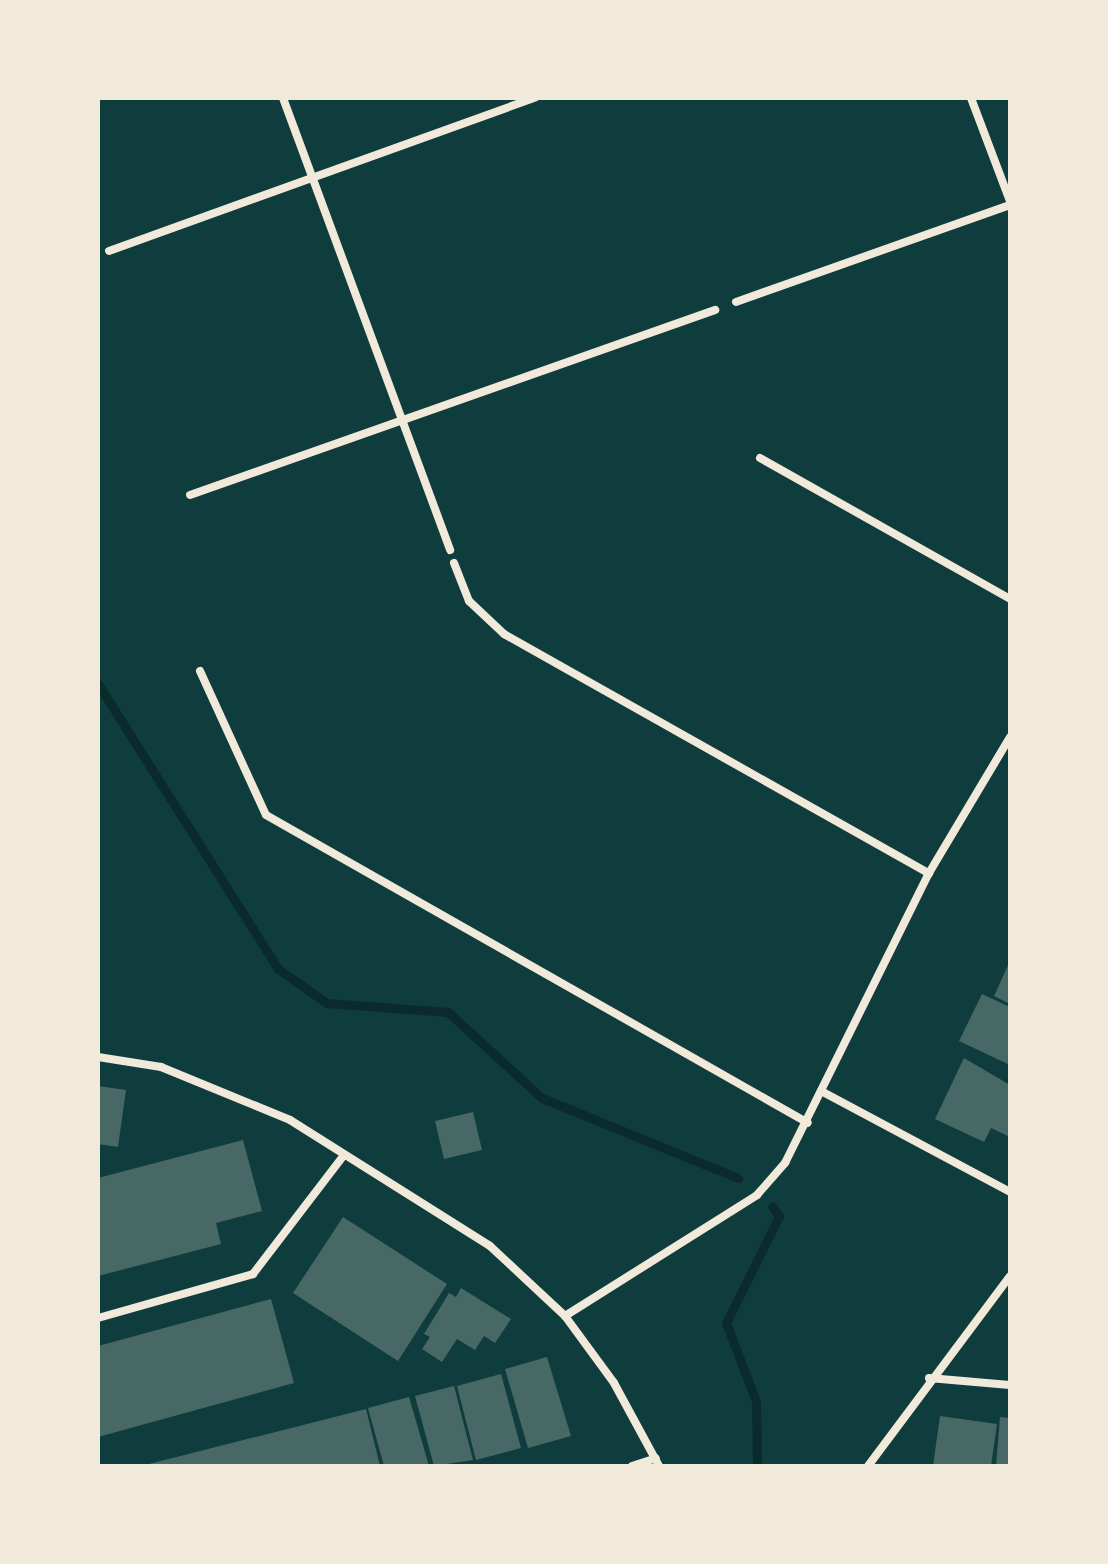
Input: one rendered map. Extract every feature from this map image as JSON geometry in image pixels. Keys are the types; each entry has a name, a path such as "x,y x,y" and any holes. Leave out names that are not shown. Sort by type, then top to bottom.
{"street":[{"path":"283,98 450,550"},
{"path":"109,251 535,98"},
{"path":"736,302 1010,203 971,98"},
{"path":"190,495 715,310"},
{"path":"760,458 1010,599"},
{"path":"454,563 469,601 504,634 929,873"},
{"path":"200,671 266,815 808,1123"},
{"path":"565,1316 757,1195 808,1123 929,873 1010,737"},
{"path":"98,1057 161,1067 290,1120 490,1246 565,1316 614,1383 657,1462 632,1466"},
{"path":"821,1091 1010,1192"},
{"path":"98,1318 253,1274 344,1155"},
{"path":"868,1466 929,1378 1010,1276"},
{"path":"929,1378 1010,1385"}],"building":[{"path":"1010,961 1010,1004 994,996"},
{"path":"982,994 1010,1007 1010,1065 959,1041"},
{"path":"964,1058 1010,1085 1010,1137 991,1128 984,1142 935,1119"},
{"path":"98,1086 126,1090 118,1147 98,1144"},
{"path":"473,1112 482,1150 444,1159 435,1121"},
{"path":"243,1140 262,1211 216,1223 221,1244 98,1276 98,1178"},
{"path":"343,1217 447,1284 398,1361 293,1293"},
{"path":"461,1288 511,1319 495,1343 484,1336 475,1350 457,1339 442,1362 422,1349 430,1337 424,1334 449,1293 456,1297"},
{"path":"271,1299 294,1383 98,1437 98,1346"},
{"path":"547,1357 571,1436 528,1448 505,1369"},
{"path":"501,1374 521,1448 476,1460 457,1386"},
{"path":"454,1386 473,1460 434,1466 415,1396"},
{"path":"409,1397 429,1466 384,1466 368,1408"},
{"path":"366,1409 380,1466 145,1466 145,1465"},
{"path":"940,1416 997,1424 991,1466 933,1466"},
{"path":"1000,1417 1010,1418 1010,1466 996,1466"}],"waterway":[{"path":"98,684 278,969 327,1003 448,1012 542,1098 738,1178"},
{"path":"757,1466 756,1401 726,1323 779,1216 772,1206"}]}
